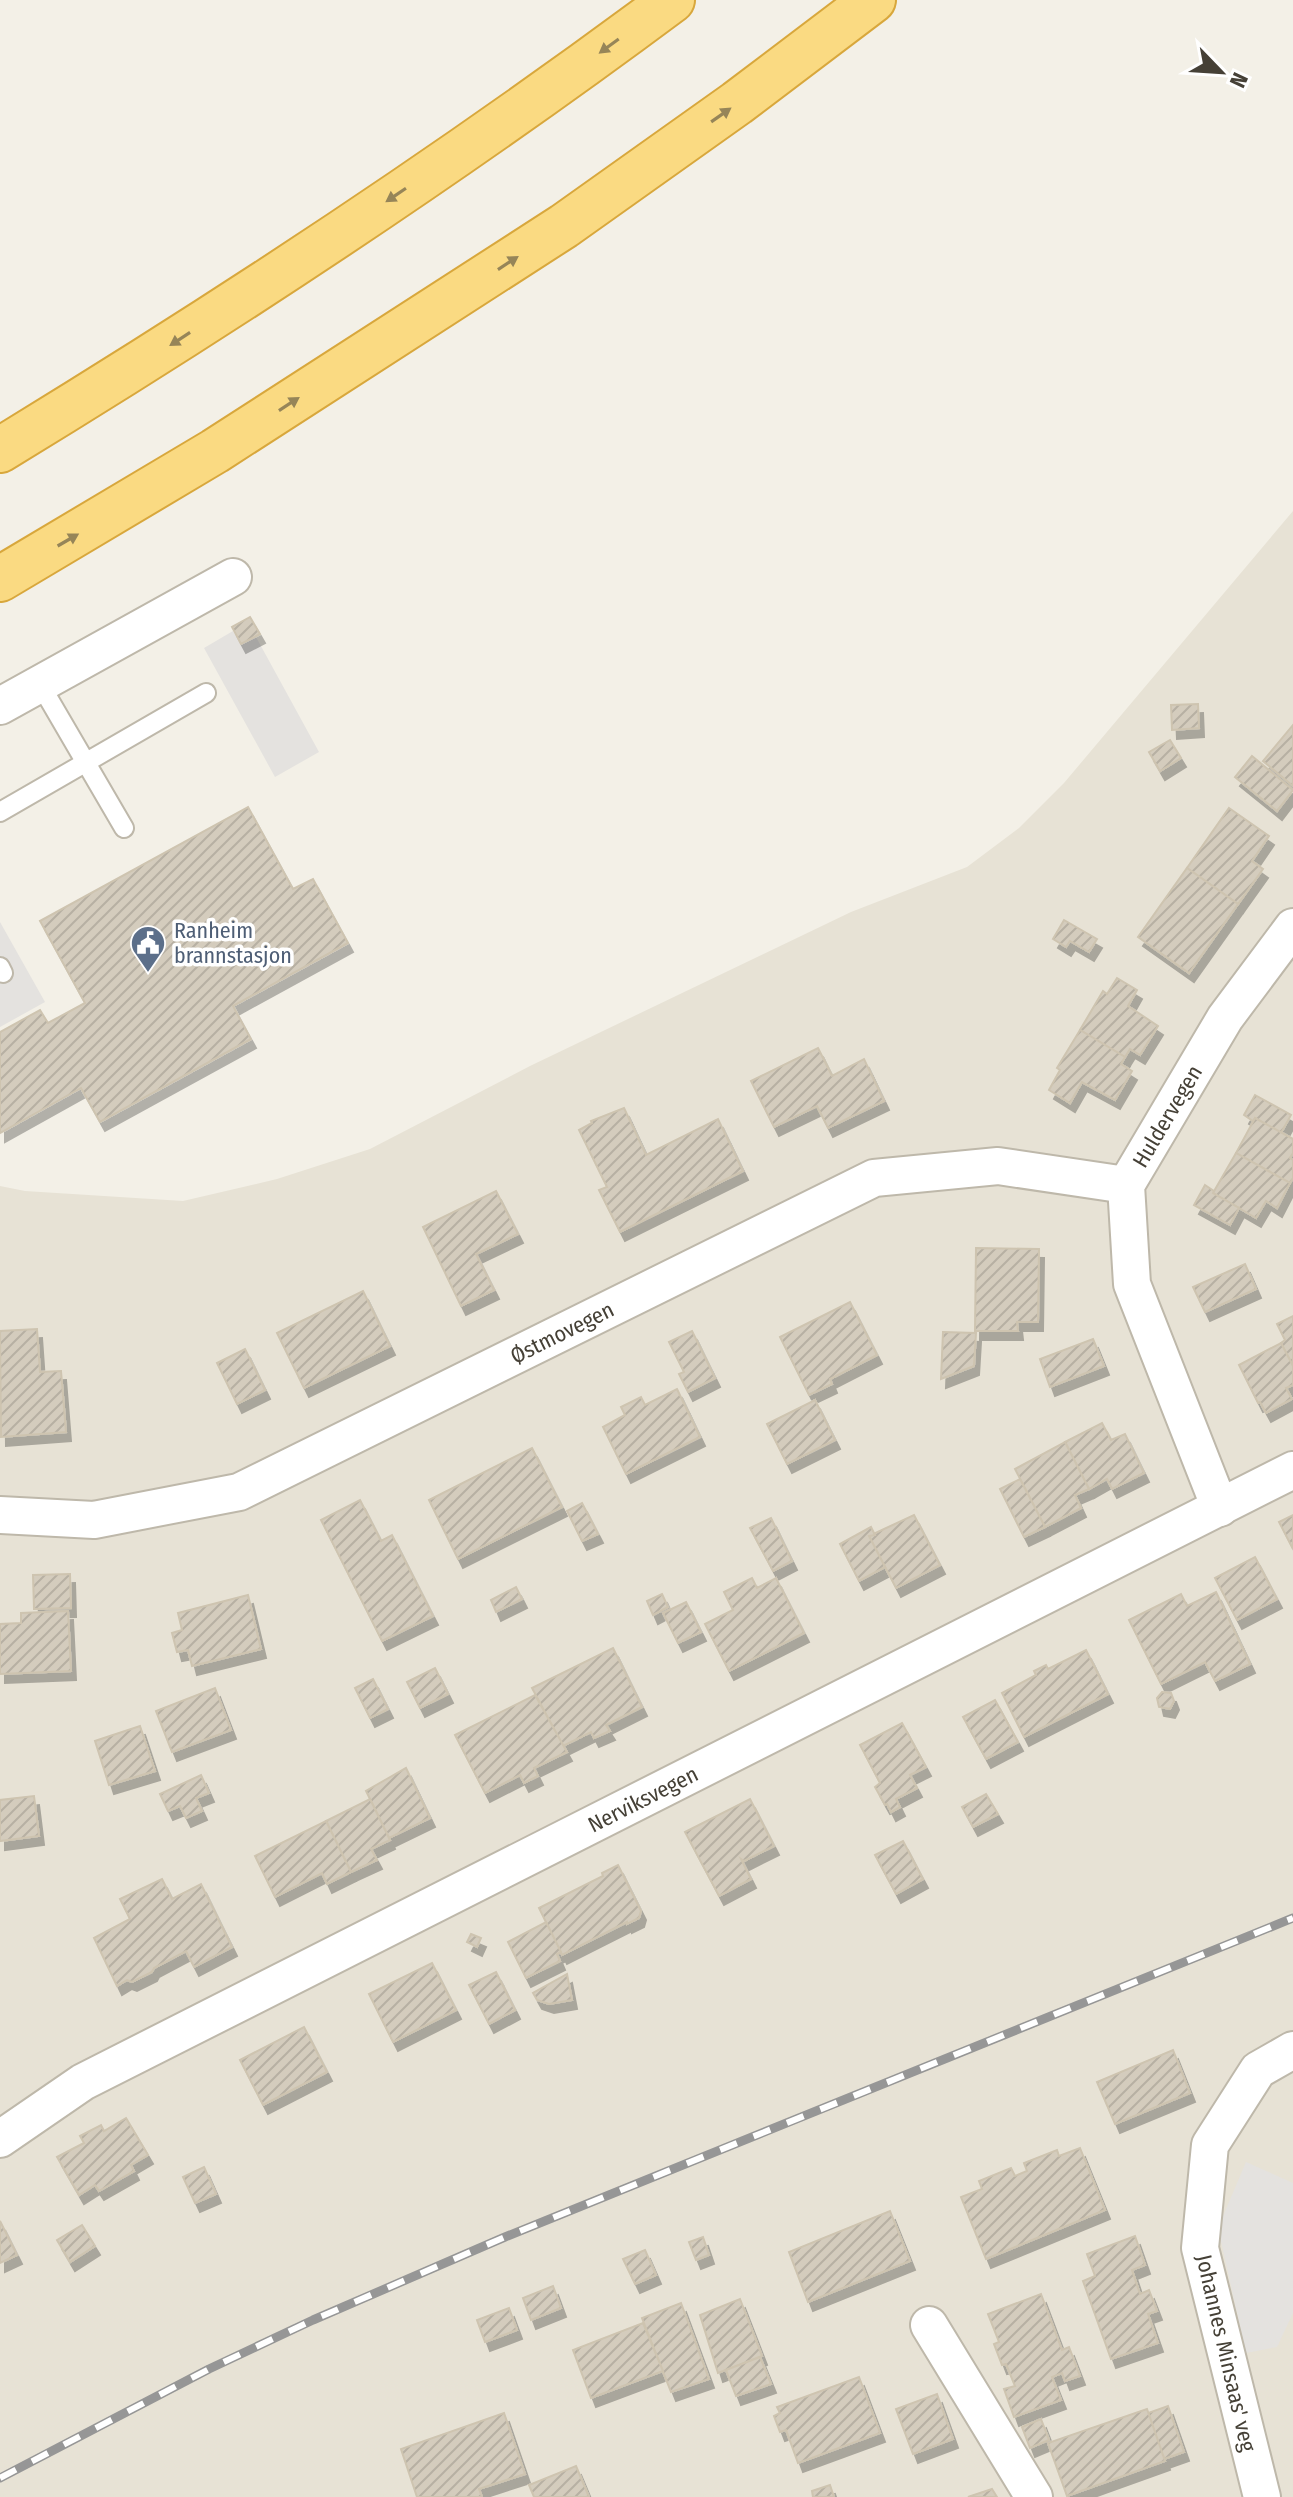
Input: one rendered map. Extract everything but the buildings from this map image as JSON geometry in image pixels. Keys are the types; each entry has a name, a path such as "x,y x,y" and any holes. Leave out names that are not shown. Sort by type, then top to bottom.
{"highway":[{"path":"0,450 152,357 319,248 483,136 672,0"},
{"path":"0,579 215,451 564,226 737,103 873,0"}],"street":[{"path":"0,706 233,577"},
{"name":"Huldervegen","path":"1220,1508 1132,1284 1126,1185 1225,1018 1293,927"},
{"name":"Østmovegen","path":"0,1515 94,1520 239,1492 874,1178 998,1166 1126,1185"},
{"name":"Nerviksvegen","path":"0,2139 83,2082 1293,1470"},
{"name":"Johannes Minsaas' veg","path":"1262,2497 1200,2248 1210,2145 1258,2070 1293,2050"},
{"path":"929,2325 1034,2497"}],"lane":[{"path":"40,684 124,828"},
{"path":"0,812 206,693"}],"shaded area":[{"path":"1293,511 1293,2497 0,2497 0,1186 25,1191 183,1201 277,1179 370,1149 530,1066 851,912 967,867 1019,828 1064,783"},
{"path":"233,631 241,644 256,637 319,752 275,777 204,648"},
{"path":"0,922 45,1002 0,1027"},
{"path":"1246,2162 1293,2183 1293,2313 1277,2347 1246,2353 1218,2228"}],"railway":[{"path":"0,2478 209,2369 313,2320 505,2237 1293,1918"}],"place":[{"name":"Ranheim brannstasjon","path":"148,974"}]}
